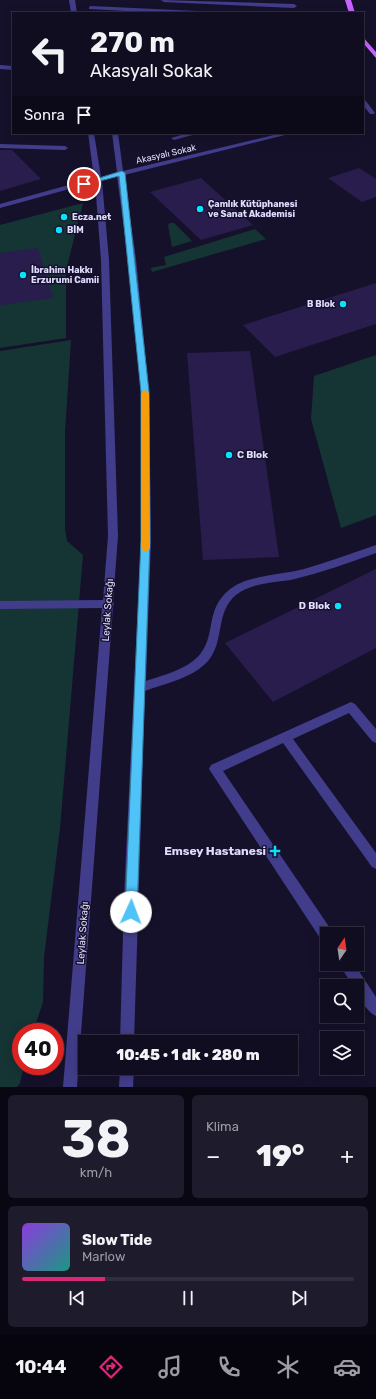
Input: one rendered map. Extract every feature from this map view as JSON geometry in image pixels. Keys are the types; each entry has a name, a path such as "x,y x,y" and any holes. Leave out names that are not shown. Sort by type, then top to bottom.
{"main road":[{"path":"348,0 352,12"},
{"path":"364,40 376,56"}],"street":[{"path":"72,0 74,12"},
{"path":"90,0 92,10 139,12"},
{"path":"164,0 294,6"},
{"path":"0,67 12,68"},
{"path":"364,102 374,113"},
{"path":"364,115 374,113"},
{"name":"Leylak Sokağı","path":"70,1087 109,604 113,536 110,391 105,260 98,180 91,134"},
{"path":"115,134 122,173 145,392 146,540 127,1035"},
{"path":"174,138 192,134"},
{"name":"Akasyalı Sokak","path":"0,206 122,173 286,134"},
{"path":"0,146 65,148"},
{"path":"140,688 195,666 204,658 212,646 218,610 225,600 235,592 246,586 302,573 376,549"},
{"path":"0,605 109,604"},
{"path":"321,927 215,769 351,707 376,738"},
{"path":"285,738 376,863"},
{"path":"351,971 376,1009"},
{"path":"126,1087 127,1075"}],"green space":[{"path":"83,203 66,270 66,338 0,348 0,225"},
{"path":"170,223 174,223 192,241 172,247 168,225"},
{"path":"255,229 266,239 152,272 151,268 166,265 164,257"},
{"path":"71,340 65,432 65,529 67,541 83,555 60,828 44,957 43,1002 36,1023 12,1023 12,1075 22,1075 20,1083 17,1087 0,1087 0,351"},
{"path":"376,355 376,515 341,528 311,419 314,376"}],"building":[{"path":"0,150 12,150 41,179 0,191"},
{"path":"359,168 376,179 376,197 362,202 328,178"},
{"path":"201,178 253,225 201,240 150,192"},
{"name":"İbrahim Hakkı Erzurumi Camii","path":"38,248 53,298 0,305 0,253"},
{"name":"B Blok","path":"376,283 376,324 275,357 243,325"},
{"name":"C Blok","path":"250,351 279,557 203,560 187,353"},
{"name":"D Blok","path":"376,569 376,648 273,702 225,643"}],"slow traffic":[{"path":"145,393 145,549"}],"place":[{"name":"Çamlık Kütüphanesi ve Sanat Akademisi","path":"200,209"},
{"name":"Ecza.net","path":"64,217"},
{"name":"BİM","path":"59,230"},
{"name":"İbrahim Hakkı Erzurumi Camii","path":"23,275"},
{"name":"B Blok","path":"343,304"},
{"name":"C Blok","path":"229,455"},
{"name":"D Blok","path":"338,606"},
{"name":"Emsey Hastanesi","path":"275,851"}],"route":[{"path":"84,184 122,173 145,392 146,540 131,912"}]}
